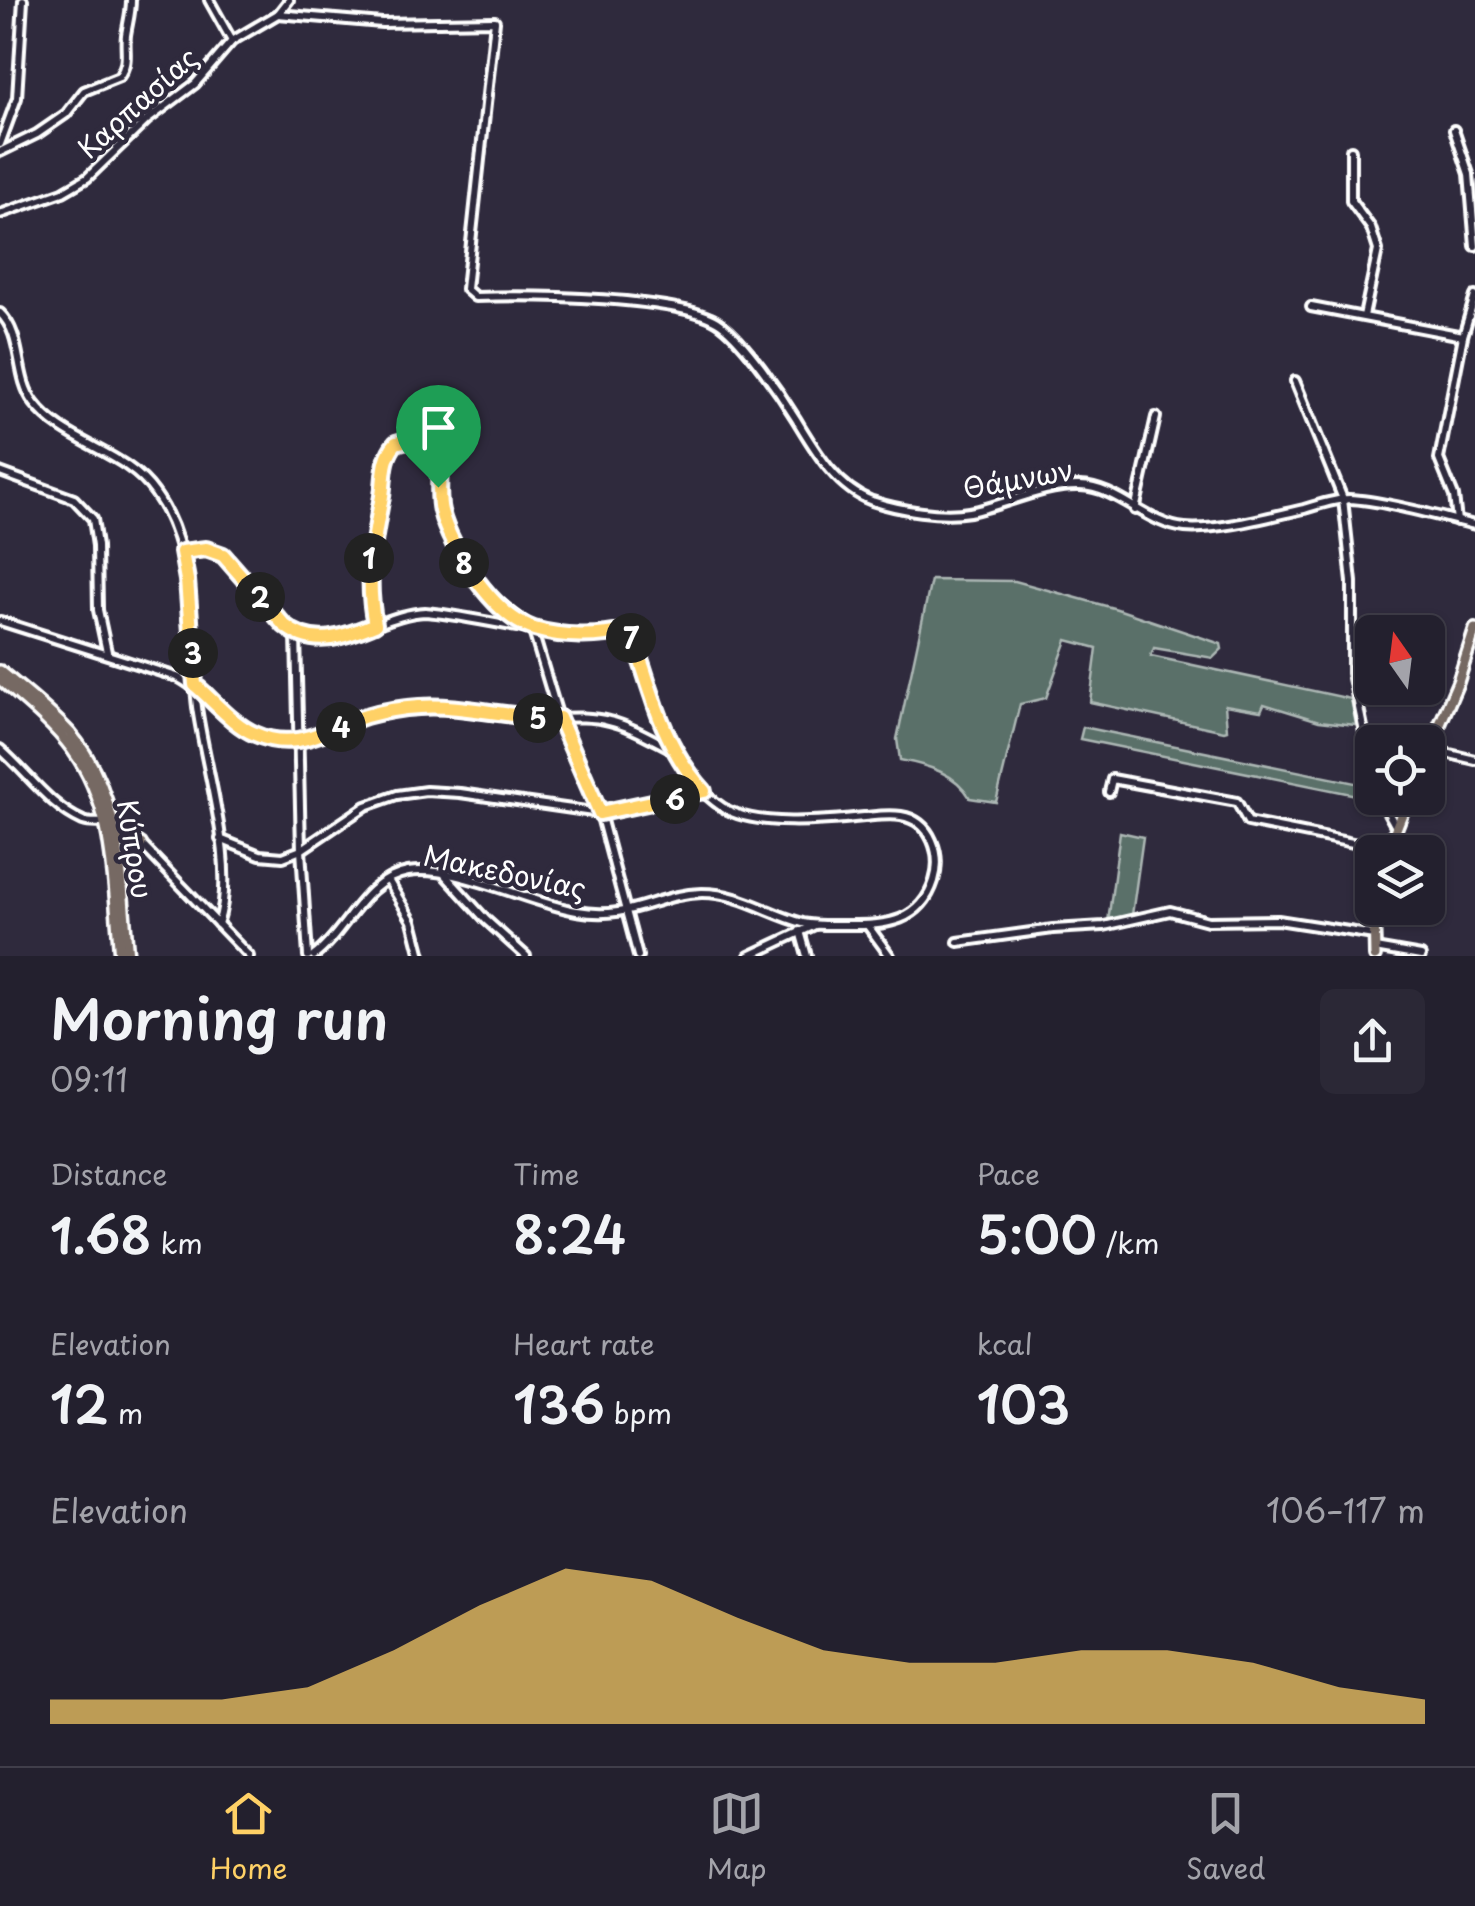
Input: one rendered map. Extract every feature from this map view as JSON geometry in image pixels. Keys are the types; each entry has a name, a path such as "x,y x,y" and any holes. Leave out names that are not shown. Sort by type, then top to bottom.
{"main road":[{"path":"1439,725 1475,629"},
{"name":"Κύπρου","path":"0,671 79,745 103,789 118,848 128,956"},
{"name":"Κύπρου","path":"0,679 52,725 72,749 110,822 120,956"},
{"path":"1394,835 1402,815"},
{"path":"118,848 126,836 141,844"},
{"path":"1374,925 1376,952"}],"street":[{"path":"0,148 17,98 22,0"},
{"path":"0,148 37,134 66,114 84,91 119,77 128,56 130,0"},
{"path":"209,0 232,42"},
{"name":"Καρπασίας","path":"0,214 62,192 87,178 147,120 195,84 232,42 278,14 289,0"},
{"name":"Θάμνων","path":"278,14 382,23 495,21 466,290 475,297 662,304 705,315 722,324 765,374 841,482 874,502 968,512 1080,486 1100,491 1162,523 1192,528 1268,517 1343,499 1475,525"},
{"path":"1454,130 1469,174 1475,246"},
{"path":"1351,150 1351,201 1371,228 1378,250 1364,316"},
{"path":"1457,521 1454,496 1439,459 1463,336 1475,296"},
{"path":"1311,307 1463,336"},
{"path":"0,313 12,330 20,374 32,401 50,420 142,478 164,508 182,552 195,685 220,839 224,906 218,924"},
{"path":"1294,381 1343,499 1352,582 1352,673 1363,725"},
{"path":"1135,510 1156,417"},
{"path":"375,624 370,557 386,460 396,443 414,438 429,444 436,455 441,512 467,569 494,599 532,628 559,718 600,813 638,956"},
{"path":"0,472 74,499 93,519 98,610 107,652"},
{"path":"182,552 206,549 223,555 296,634 301,850 316,955"},
{"name":"Μακεδονίας","path":"296,634 330,640 399,615 424,612 594,635 626,630 674,750 704,791 726,810 745,817 809,820 896,815 920,824 932,840 936,857 936,875 918,910 905,918 868,926 796,920 749,900 712,894 688,895 627,913 575,911 444,874 410,872 388,880 364,899 316,955"},
{"path":"0,621 107,652 195,685 255,734 299,742 320,737 362,717 420,707 452,707 525,718 610,721 674,750"},
{"path":"0,748 73,816 90,823 120,822 249,956"},
{"path":"1445,754 1475,760"},
{"path":"1109,792 1112,779 1237,802 1248,822 1355,844"},
{"path":"220,839 269,857 301,850 366,806 411,793 444,791 600,813 704,791"},
{"path":"1390,815 1397,828"},
{"path":"444,874 526,956"},
{"path":"388,880 412,922 421,956"},
{"path":"958,942 1104,926 1170,911 1208,920 1278,920 1374,935"},
{"path":"748,956 816,924"},
{"path":"868,926 890,956"},
{"path":"800,932 807,956"},
{"path":"233,956 235,945"},
{"path":"1376,952 1420,956"}],"green space":[{"path":"931,580 1015,581 1117,609 1221,644 1222,649 1213,658 1154,648 1151,656 1351,699 1356,725 1319,721 1264,704 1261,711 1225,705 1224,731 1090,702 1097,648 1067,640 1046,698 1020,704 996,802 970,798 949,776 900,760 897,739"},
{"path":"1083,727 1355,783 1355,795 1080,739"},
{"path":"1120,832 1143,837 1132,915 1108,922"}],"route":[{"path":"414,438 429,444 437,460 438,487 441,512 467,569 514,616 532,628 594,635 626,630 638,652 667,737 704,791 600,813 559,718 420,707 362,717 320,737 299,742 255,734 195,685 182,552 218,551 290,630 320,640 338,638 375,624 370,602 370,557 386,460 393,446 414,438"}]}
